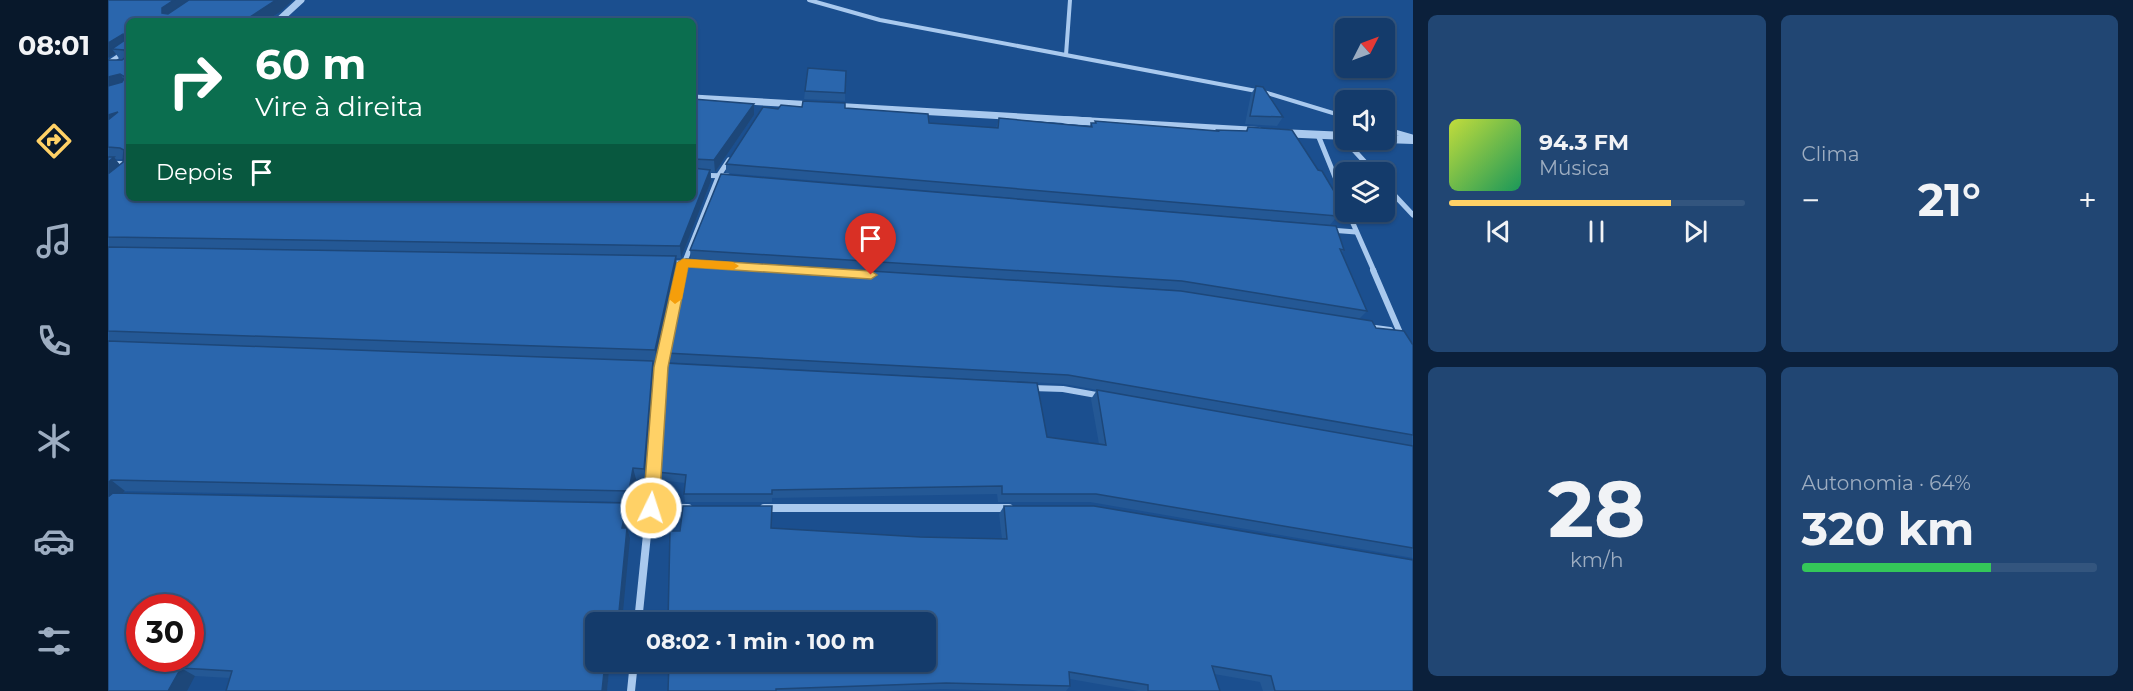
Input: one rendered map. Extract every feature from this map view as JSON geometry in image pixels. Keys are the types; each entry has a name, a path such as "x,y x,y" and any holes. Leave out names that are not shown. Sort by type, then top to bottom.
{"street":[{"path":"281,18 301,0"},
{"path":"809,0 880,20 1267,93 1335,114"},
{"path":"1066,55 1070,0"},
{"path":"108,64 126,51"},
{"path":"108,64 118,66"},
{"path":"696,98 1335,136"},
{"path":"762,112 768,102"},
{"path":"1395,133 1413,139"},
{"path":"1318,135 1335,177"},
{"path":"1395,139 1413,139"},
{"path":"1355,150 1365,162"},
{"path":"640,612 651,508 661,367 683,263 719,175 731,157"},
{"path":"108,163 126,164"},
{"path":"696,175 731,176"},
{"path":"1395,196 1413,215"},
{"path":"1352,222 1398,332 1403,338"},
{"path":"1321,229 1356,232"},
{"path":"659,262 695,264"},
{"path":"1363,326 1398,332"},
{"path":"638,366 685,369"},
{"path":"1027,387 1063,389 1109,398"},
{"path":"615,507 698,508"},
{"path":"757,508 1018,508"},
{"path":"631,691 633,672"}],"building":[{"path":"108,0 174,0 162,8 162,13 168,14 189,0 276,0 249,18 126,18 126,54 124,50 112,49 125,40 123,34 108,43"},
{"path":"126,57 126,201 696,201 696,168 710,170 680,246 108,237 108,174 123,162 124,150 108,147 108,120 118,112 108,115 108,86 122,82 125,77 120,74 108,77 108,60 122,60"},
{"path":"808,68 846,71 845,93 805,91"},
{"path":"1256,86 1263,87 1283,117 1250,116"},
{"path":"696,99 754,104 714,160 696,159"},
{"path":"803,101 845,103 845,108 928,114 929,123 998,128 999,118 1092,127 1091,123 1096,123 1095,121 1218,131 1247,131 1248,127 1292,130 1335,193 1335,216 726,164 763,107 778,109 781,105 802,107"},
{"path":"721,174 1336,226 1344,250 1340,249 1367,311 1182,281 690,250"},
{"path":"108,247 676,256 655,350 108,331"},
{"path":"686,259 1181,291 1372,321 1376,328 1404,331 1413,345 1413,435 1068,375 666,353"},
{"path":"108,341 653,361 644,469 633,468 629,491 111,480 108,483"},
{"path":"664,363 1037,383 1047,437 1106,445 1097,390 1413,446 1413,548 1096,494 1002,494 1002,486 772,490 772,494 684,494 686,475 657,472"},
{"path":"113,493 627,503 622,528 627,528 619,612 585,612 585,672 604,672 602,691 226,691 232,671 204,669 204,594 126,594 126,672 179,672 168,691 108,691 108,497"},
{"path":"683,506 772,506 771,528 920,537 1007,539 1004,506 1094,506 1413,560 1413,691 1275,691 1271,676 1212,666 1220,691 1148,691 1148,685 1069,672 1070,686 946,683 776,689 776,691 668,691 669,672 936,672 936,612 668,612 670,531 680,531"}],"slow traffic":[{"path":"675,299 683,263 733,266"}],"route":[{"path":"651,508 661,367 683,263 871,275"}]}
